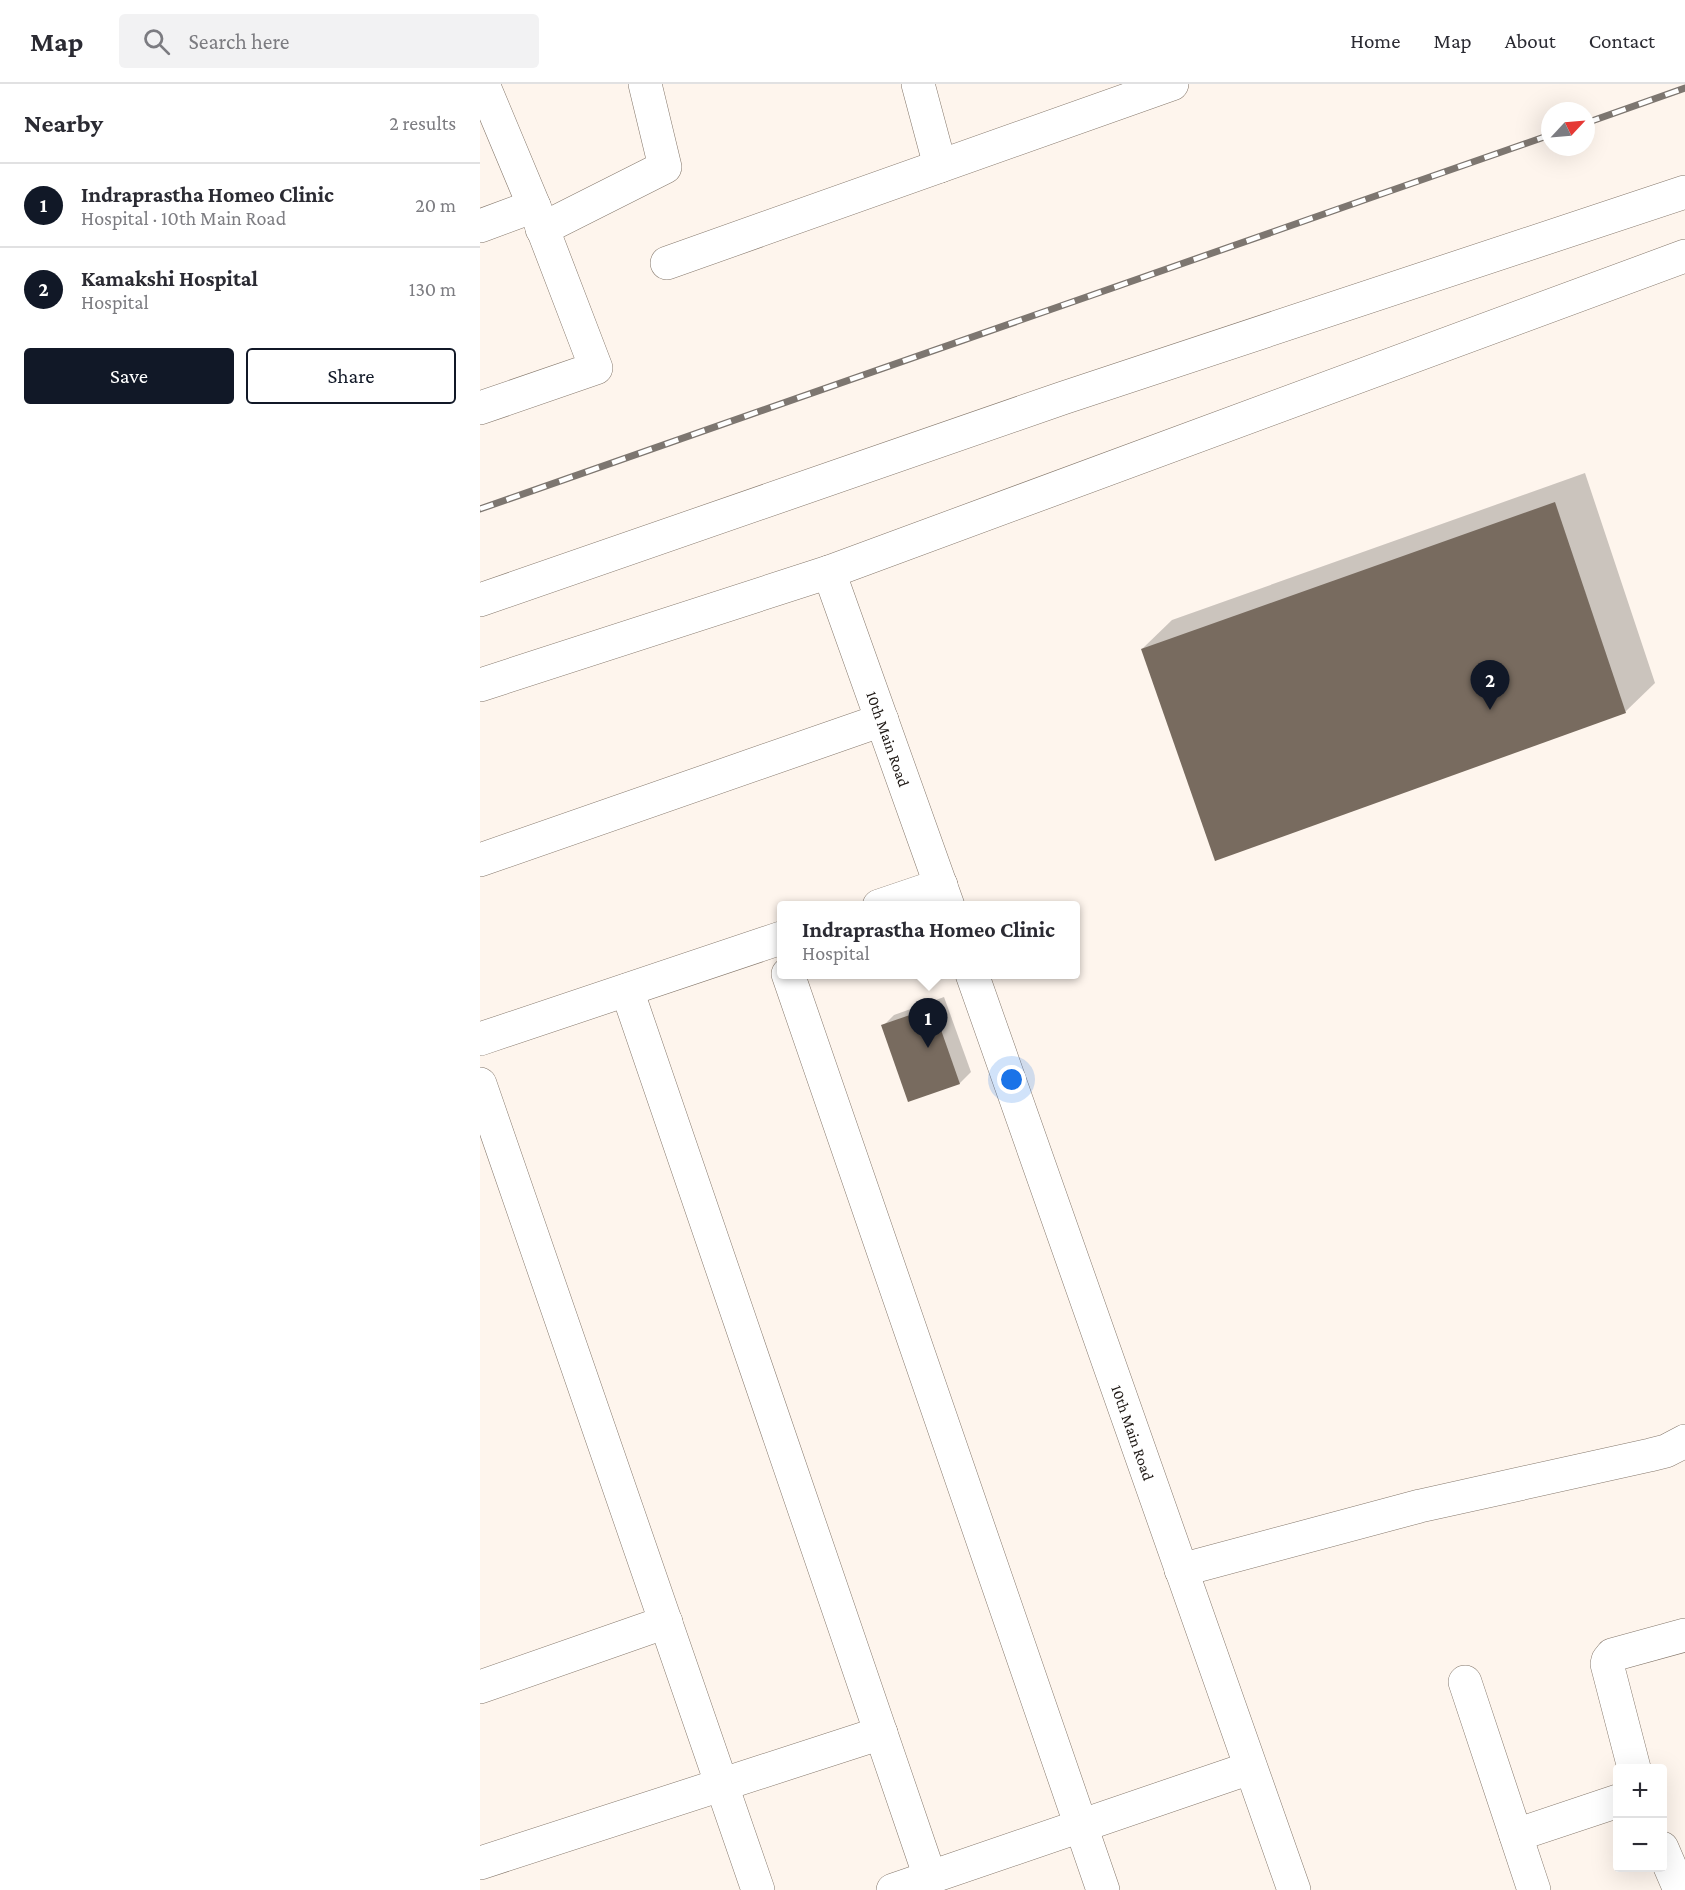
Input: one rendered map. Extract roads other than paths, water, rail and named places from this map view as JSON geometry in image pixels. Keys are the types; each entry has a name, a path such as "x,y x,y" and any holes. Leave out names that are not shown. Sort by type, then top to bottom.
{"street":[{"path":"480,408 596,368 483,84"},
{"path":"480,226 538,218 665,167 645,84"},
{"path":"918,84 940,166"},
{"path":"667,262 1172,84"},
{"path":"480,600 1063,398 1685,192"},
{"path":"480,685 829,572 1685,256"},
{"name":"10th Main Road","path":"829,572 944,895"},
{"path":"480,860 882,720"},
{"path":"909,901 944,895"},
{"path":"480,1039 627,990 777,945"},
{"path":"789,979 1104,1890"},
{"name":"10th Main Road","path":"973,979 1294,1890"},
{"path":"627,990 930,1877"},
{"path":"480,1084 758,1890"},
{"path":"1181,1570 1420,1506 1666,1451 1685,1441"},
{"path":"480,1687 666,1622"},
{"path":"1633,1764 1607,1664 1608,1660 1612,1656 1685,1635"},
{"path":"1465,1682 1534,1890"},
{"path":"480,1863 881,1733"},
{"path":"893,1890 1250,1768"},
{"path":"1516,1835 1613,1802"},
{"path":"1667,1860 1680,1890"}],"railway":[{"path":"1595,120 1685,88"},
{"path":"480,509 1541,138"}],"place":[{"name":"Kamakshi Hospital","path":"1490,710"},
{"name":"Indraprastha Homeo Clinic","path":"928,1048"}]}
